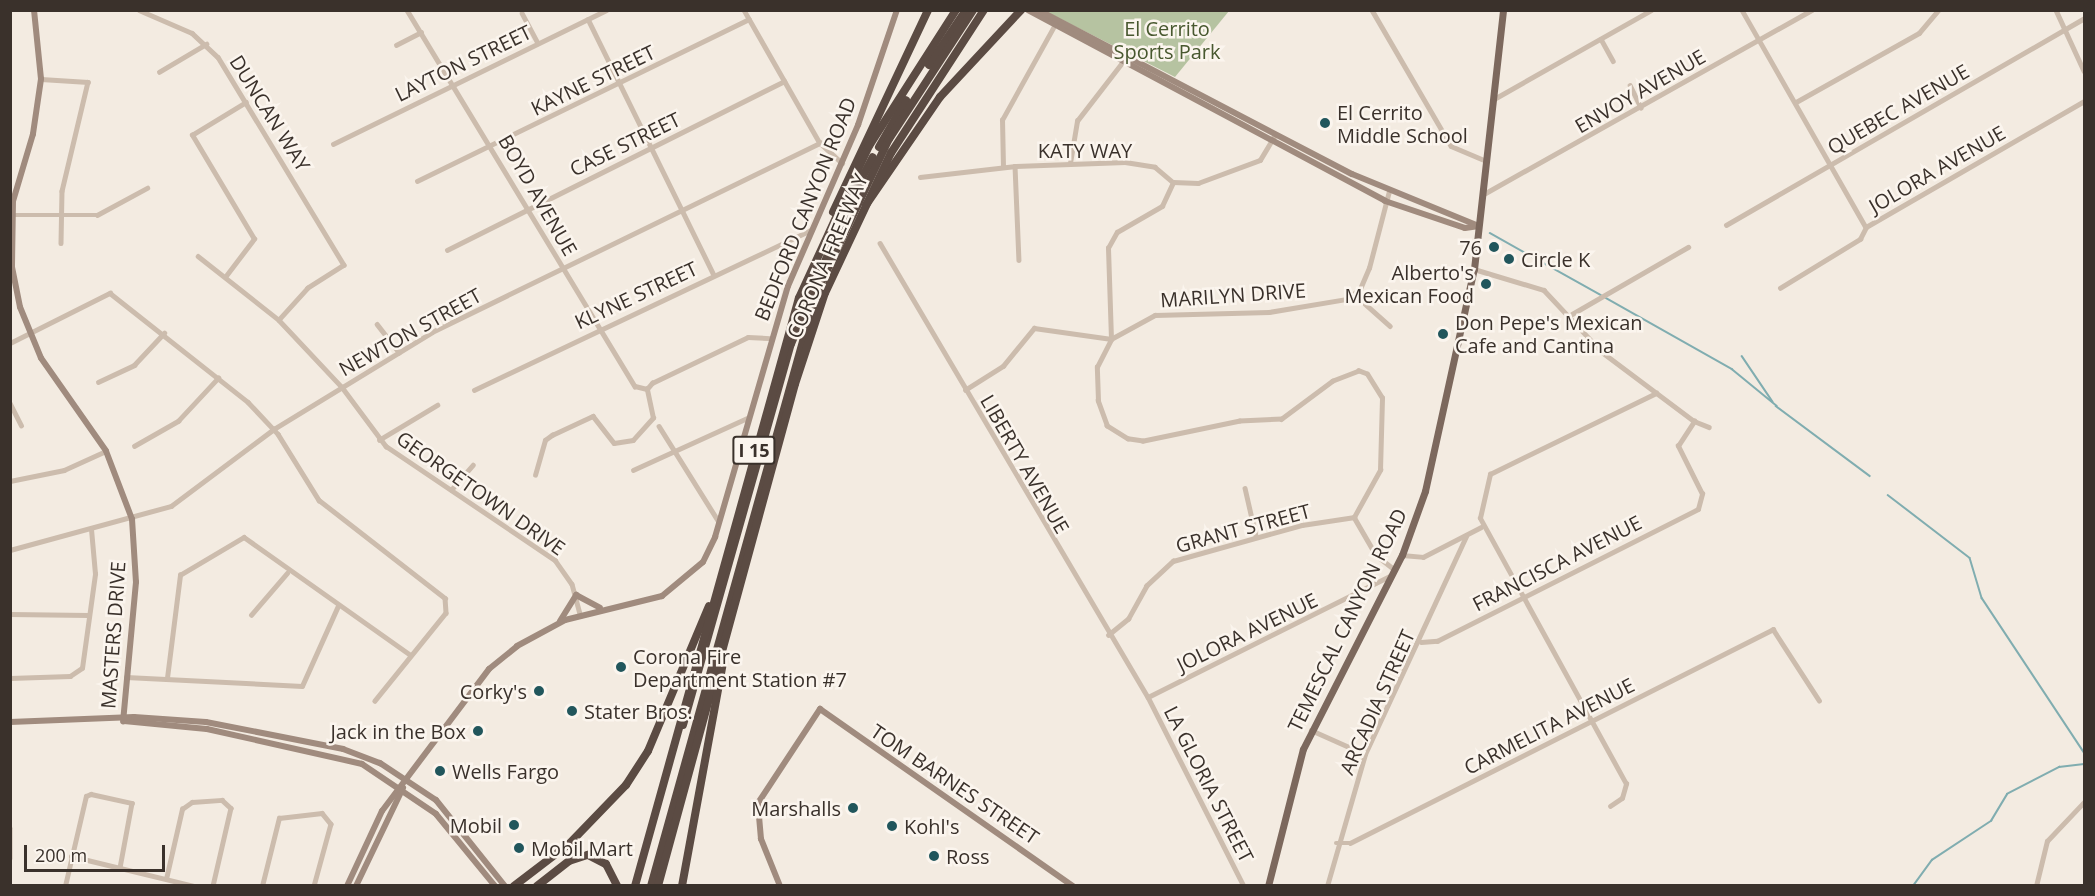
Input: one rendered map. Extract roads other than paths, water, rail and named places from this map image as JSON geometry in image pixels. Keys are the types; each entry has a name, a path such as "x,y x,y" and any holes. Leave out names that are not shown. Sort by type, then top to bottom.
{"highway":[{"path":"833,217 834,202 928,10"},
{"name":"CORONA FREEWAY","path":"635,885 782,350 833,217 869,146 956,10"},
{"path":"667,768 812,287 891,124 966,10"},
{"path":"651,885 817,291 889,139 973,10"},
{"path":"883,168 903,121 978,10"},
{"name":"CORONA FREEWAY","path":"658,885 809,335 861,210 883,168 984,10"},
{"path":"861,210 940,97 1021,10"},
{"path":"514,885 569,844 626,785 648,751 700,616 711,602"},
{"path":"682,885 731,618"},
{"path":"537,885 569,861 588,855 606,864 617,885"}],"main road":[{"name":"MASTERS DRIVE","path":"34,10 41,79 11,215 12,267 30,334 51,375 106,451 132,519 136,582 123,721"},
{"name":"BEDFORD CANYON ROAD","path":"347,885 382,811 409,780 474,685 517,646 580,614 602,608 647,603 684,581 703,562 719,522 770,338 811,230 842,163 897,10"},
{"path":"1028,10 1053,28 1123,63 1270,144 1385,201 1466,228 1479,226"},
{"path":"1038,10 1128,54 1275,135 1389,191 1479,226"},
{"name":"TEMESCAL CANYON ROAD","path":"1268,885 1311,730 1402,555 1425,491 1474,269 1503,10"},
{"path":"558,624 576,595 602,608"},
{"name":"TOM BARNES STREET","path":"780,885 760,839 758,803 820,710 1073,885"},
{"path":"123,721 207,729 346,757 403,788 436,814 495,885"},
{"path":"10,722 206,722 280,735 371,758 409,780 453,816 505,885"},
{"name":"BEDFORD CANYON ROAD","path":"357,884 403,788"}],"street":[{"name":"DUNCAN WAY","path":"140,10 175,23 206,44 246,102 344,265 308,288 279,320"},
{"name":"BOYD AVENUE","path":"407,10 455,83 635,386 647,389"},
{"name":"LAYTON STREET","path":"333,144 606,10"},
{"path":"744,10 820,143 842,163"},
{"path":"1372,10 1451,146 1486,161"},
{"path":"1494,99 1651,10"},
{"path":"1742,10 1866,227"},
{"name":"ENVOY AVENUE","path":"1482,195 1641,108 1812,10"},
{"path":"1796,102 1919,33 1938,10"},
{"path":"2056,10 2063,32 2085,71"},
{"path":"522,12 538,44"},
{"name":"QUEBEC AVENUE","path":"1726,225 2085,18"},
{"path":"588,19 714,275"},
{"name":"KAYNE STREET","path":"417,181 493,146 749,19"},
{"path":"1003,167 1002,120 1053,28"},
{"path":"396,45 421,32"},
{"path":"1601,39 1613,61"},
{"path":"159,72 206,44"},
{"path":"1070,164 1077,121 1128,54"},
{"path":"41,79 88,82 58,219 61,243"},
{"name":"CASE STREET","path":"447,250 784,81"},
{"path":"1630,85 1641,108"},
{"name":"JOLORA AVENUE","path":"1780,288 1860,239 1866,227 2085,101"},
{"path":"225,277 254,239 192,135 246,102"},
{"path":"1275,135 1260,160 1231,174 1173,182 1162,206 1124,226 1108,248 1111,339 1097,368 1098,401 1107,426 1128,440 1282,419 1350,373 1359,370 1376,380 1382,398 1380,474 1354,517 1376,555 1392,573"},
{"name":"NEWTON STREET","path":"10,550 132,519 182,500 274,429 459,318 565,271 820,143"},
{"name":"KATY WAY","path":"920,177 1015,166 1140,164 1155,167 1173,182"},
{"name":"KATY WAY","path":"1015,166 1019,260"},
{"path":"11,215 58,219 97,215 147,188"},
{"path":"1389,191 1369,268 1354,294 1390,326"},
{"name":"KLYNE STREET","path":"474,390 811,230"},
{"name":"LIBERTY AVENUE","path":"880,243 1108,635 1148,697"},
{"path":"1572,314 1688,247"},
{"name":"GEORGETOWN DRIVE","path":"198,256 279,320 342,387 379,440 555,560 576,595 580,614"},
{"path":"1474,269 1531,284 1572,314 1602,352 1694,421 1709,426"},
{"path":"10,343 110,293 164,333 274,429 319,500 448,606 375,701"},
{"name":"MARILYN DRIVE","path":"1111,339 1155,315 1269,312 1354,294"},
{"path":"378,324 399,352"},
{"path":"965,390 1003,366 1034,328 1111,339"},
{"path":"98,382 134,365 164,333"},
{"path":"535,475 545,440 593,416 614,443 640,436 653,418 647,389 743,339 770,338"},
{"path":"134,446 178,421 218,378"},
{"path":"1610,806 1622,798 1626,784 1522,596 1481,527 1490,474 1656,393"},
{"path":"10,403 21,425"},
{"path":"379,440 437,405"},
{"path":"633,470 675,455 747,418"},
{"name":"FRANCISCA AVENUE","path":"1421,642 1437,641 1703,503 1678,446 1694,421"},
{"path":"659,426 675,455 719,522"},
{"path":"10,481 64,470 106,451"},
{"path":"451,490 473,465"},
{"path":"1245,488 1256,536"},
{"name":"GRANT STREET","path":"1108,635 1128,620 1160,569 1256,536 1354,517"},
{"path":"1402,555 1423,557 1481,527"},
{"path":"10,678 77,675 95,574 91,529"},
{"name":"ARCADIA STREET","path":"1327,885 1336,843 1365,754 1421,642 1466,536"},
{"path":"167,678 180,575 244,537 287,573 409,654"},
{"path":"251,615 287,573"},
{"name":"JOLORA AVENUE","path":"1148,697 1392,573"},
{"path":"126,677 302,686 338,606"},
{"path":"10,614 88,615"},
{"name":"CARMELITA AVENUE","path":"1336,843 1350,843 1773,629 1819,700"},
{"name":"LA GLORIA STREET","path":"1148,697 1244,885"},
{"path":"1311,730 1365,754"},
{"path":"65,885 86,796 127,798 134,811 120,868"},
{"path":"166,879 186,804 225,800 231,808 213,885"},
{"path":"2036,885 2047,841 2085,802"},
{"path":"262,885 282,816 322,813 329,818 314,885"},
{"path":"10,828 10,858"},
{"path":"71,856 194,885"}],"waterway":[{"path":"1490,233 1601,295"},
{"path":"1606,298 1732,369 1777,406"},
{"path":"1742,356 1773,402"},
{"path":"1776,406 1870,476"},
{"path":"1888,495 1970,558 1982,598 2084,752"},
{"path":"1913,886 1932,860 1991,821 2007,794 2059,767 2084,764"}],"place":[{"name":"El Cerrito Middle School","path":"1325,123"},
{"name":"76","path":"1494,247"},
{"name":"Circle K","path":"1509,259"},
{"name":"Alberto's Mexican Food","path":"1486,284"},
{"name":"Don Pepe's Mexican Cafe and Cantina","path":"1443,334"},
{"name":"Corona Fire Department Station #7","path":"621,667"},
{"name":"Corky's","path":"539,691"},
{"name":"Stater Bros.","path":"572,711"},
{"name":"Jack in the Box","path":"478,731"},
{"name":"Wells Fargo","path":"440,771"},
{"name":"Marshalls","path":"853,808"},
{"name":"Mobil","path":"514,825"},
{"name":"Kohl's","path":"892,826"},
{"name":"Mobil Mart","path":"519,848"},
{"name":"Ross","path":"934,856"}],"park label":[{"name":"El Cerrito Sports Park","path":"1167,40"}]}
